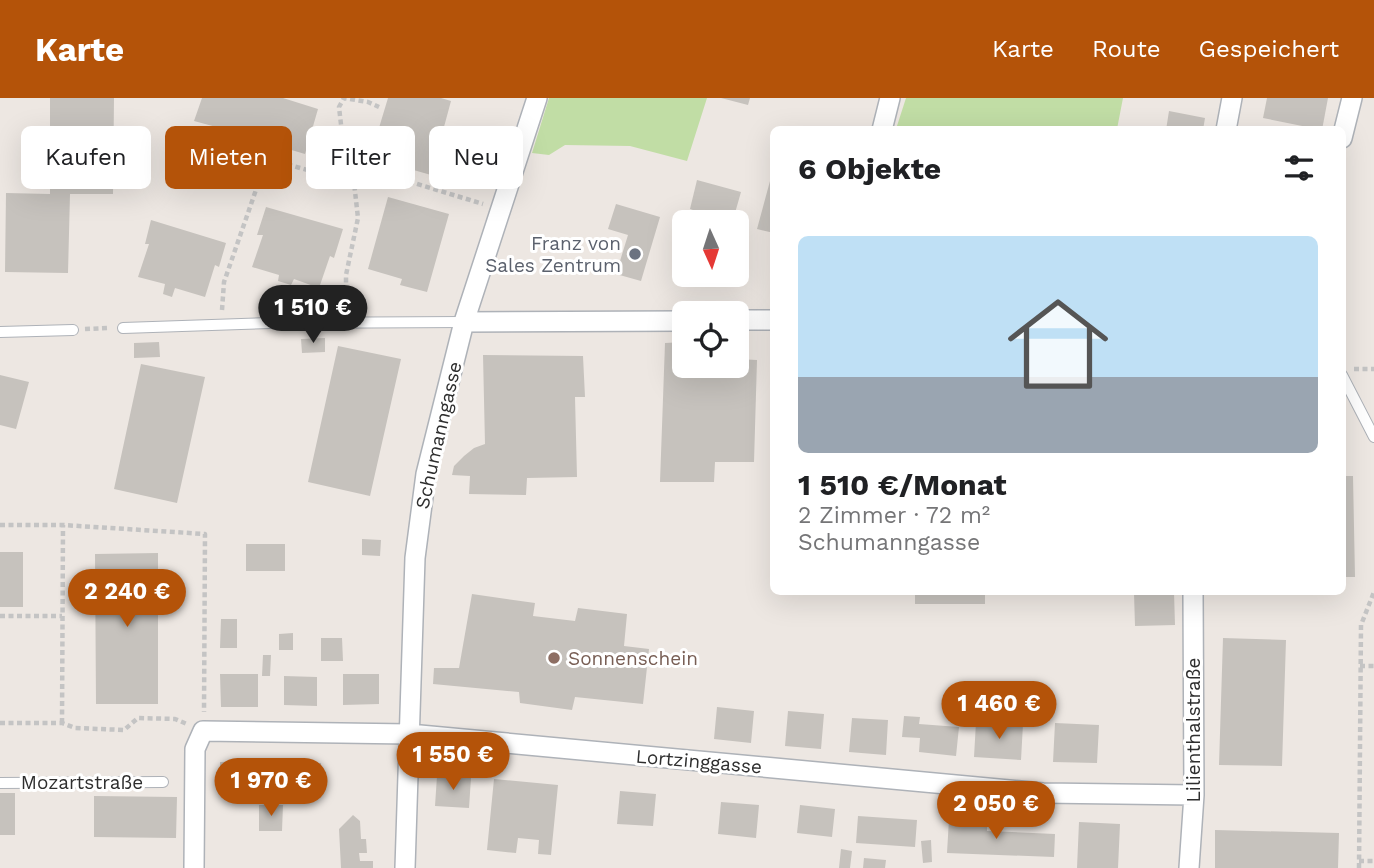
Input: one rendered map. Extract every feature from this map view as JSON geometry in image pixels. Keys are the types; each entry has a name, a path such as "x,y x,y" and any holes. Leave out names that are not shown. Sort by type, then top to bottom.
{"street":[{"name":"Schumanngasse","path":"405,868 414,583 421,503 464,322 537,98"},
{"path":"883,126 891,98"},
{"path":"1227,126 1231,98"},
{"path":"1345,126 1352,98"},
{"path":"749,320 770,320"},
{"path":"464,322 672,321"},
{"name":"Lilienthalstraße","path":"1189,868 1194,795 1193,595"},
{"path":"194,868 194,749 203,731"},
{"name":"Lortzinggasse","path":"203,731 409,734 1043,793 1194,795"}],"lane":[{"path":"123,328 464,322"},
{"path":"0,332 73,330"},
{"path":"1346,383 1374,438"},
{"name":"Mozartstraße","path":"0,783 163,782"}],"path":[{"path":"341,126 339,107 344,98 368,102 379,107"},
{"path":"223,325 224,282 266,162 272,159 306,171"},
{"path":"415,183 501,209"},
{"path":"346,323 346,275 358,218 355,189"},
{"path":"73,330 123,328"},
{"path":"0,525 63,525 205,534 203,731 175,719 138,718 124,730 75,729 62,723 0,723"},
{"path":"62,723 63,525"},
{"path":"1359,868 1360,625 1374,592"},
{"path":"0,616 62,617"},
{"path":"1360,666 1374,666"},
{"path":"1359,861 1374,861"}],"green space":[{"path":"549,98 707,98 687,161 630,146 565,145 549,155 532,153"},
{"path":"906,98 1123,98 1118,126 897,126"}],"building":[{"path":"50,98 114,98 114,126 50,126"},
{"path":"202,98 283,98 318,109 313,126 306,126 305,154 292,150 292,126 212,126 194,121"},
{"path":"388,98 441,98 451,101 444,126 429,126 429,174 415,170 415,126 380,126"},
{"path":"721,98 750,98 748,105"},
{"path":"1267,98 1328,98 1323,126 1302,126 1263,118"},
{"path":"1169,111 1205,118 1204,126 1167,126"},
{"path":"697,180 741,192 736,210 690,209"},
{"path":"770,181 770,232 757,229"},
{"path":"50,189 113,189 113,194 70,194 68,273 5,272 6,193 50,194"},
{"path":"388,197 449,214 427,292 400,285 402,279 368,269"},
{"name":"Franz von Sales Zentrum","path":"616,204 660,217 641,281 616,274 628,235 608,229"},
{"path":"266,207 343,229 334,258 330,256 319,288 294,279 291,285 278,281 279,275 252,267 263,235 257,235"},
{"path":"151,220 226,243 219,267 215,265 205,297 175,288 172,297 163,294 165,284 138,277 149,244 145,244"},
{"path":"325,338 325,352 302,353 301,339"},
{"path":"159,342 160,357 134,358 134,343"},
{"path":"665,343 672,343 672,378 749,378 749,360 757,360 754,462 715,462 714,482 660,482"},
{"path":"338,346 401,359 370,496 308,482"},
{"path":"483,355 583,356 585,397 575,397 577,477 527,478 526,495 469,494 470,476 452,475 454,466 464,456 485,444"},
{"path":"141,364 205,377 177,503 114,489"},
{"path":"0,375 29,382 16,429 0,425"},
{"path":"1346,476 1353,476 1355,577 1346,577"},
{"path":"362,539 381,540 380,556 362,555"},
{"path":"246,544 285,544 285,571 246,571"},
{"path":"0,552 23,552 23,607 0,607"},
{"path":"158,553 158,704 96,704 95,554"},
{"name":"Sonnenschein","path":"472,594 535,603 533,616 575,621 578,608 627,614 624,646 649,649 643,704 575,697 572,710 520,703 519,692 433,684 434,668 459,668"},
{"path":"915,595 985,595 985,604 915,604"},
{"path":"1134,595 1174,595 1175,625 1135,626"},
{"path":"221,619 237,619 237,648 220,648"},
{"path":"293,633 293,650 279,650 279,634"},
{"path":"321,638 342,638 343,661 321,661"},
{"path":"1223,638 1286,640 1282,766 1219,765"},
{"path":"263,655 271,655 270,676 262,676"},
{"path":"220,674 258,674 258,707 221,707"},
{"path":"343,674 379,674 379,704 343,705"},
{"path":"284,676 317,677 317,706 284,705"},
{"path":"717,707 754,711 751,743 714,739"},
{"path":"788,711 824,714 821,749 785,746"},
{"path":"904,716 920,717 919,724 959,727 956,756 919,752 920,738 902,737"},
{"path":"852,718 888,720 886,755 849,752"},
{"path":"976,722 1023,724 1021,760 974,757"},
{"path":"1055,723 1099,725 1097,763 1053,762"},
{"path":"254,761 254,791 220,792 220,762"},
{"path":"281,763 321,763 321,792 281,792"},
{"path":"437,776 471,778 469,808 435,806"},
{"path":"494,779 558,785 551,855 538,854 539,840 518,838 516,853 487,850"},
{"path":"620,791 656,794 653,826 617,824"},
{"path":"0,793 15,793 15,835 0,835"},
{"path":"94,796 177,797 176,838 94,837"},
{"path":"721,802 759,805 756,838 718,834"},
{"path":"259,805 283,805 282,831 259,831"},
{"path":"800,805 835,809 832,837 797,833"},
{"path":"353,815 360,821 361,839 366,839 367,853 359,853 360,861 373,861 373,868 341,868 339,829"},
{"path":"858,816 917,820 915,847 856,843"},
{"path":"949,819 987,821 987,831 1055,834 1054,857 947,853"},
{"path":"1079,822 1120,824 1118,868 1077,868"},
{"path":"1215,830 1339,833 1338,868 1215,868"},
{"path":"931,840 932,862 923,863 921,841"},
{"path":"841,849 852,851 850,868 839,868"},
{"path":"864,858 886,860 885,868 863,868"}],"place":[{"name":"Franz von Sales Zentrum","path":"635,254"},
{"name":"Sonnenschein","path":"554,658"}]}
